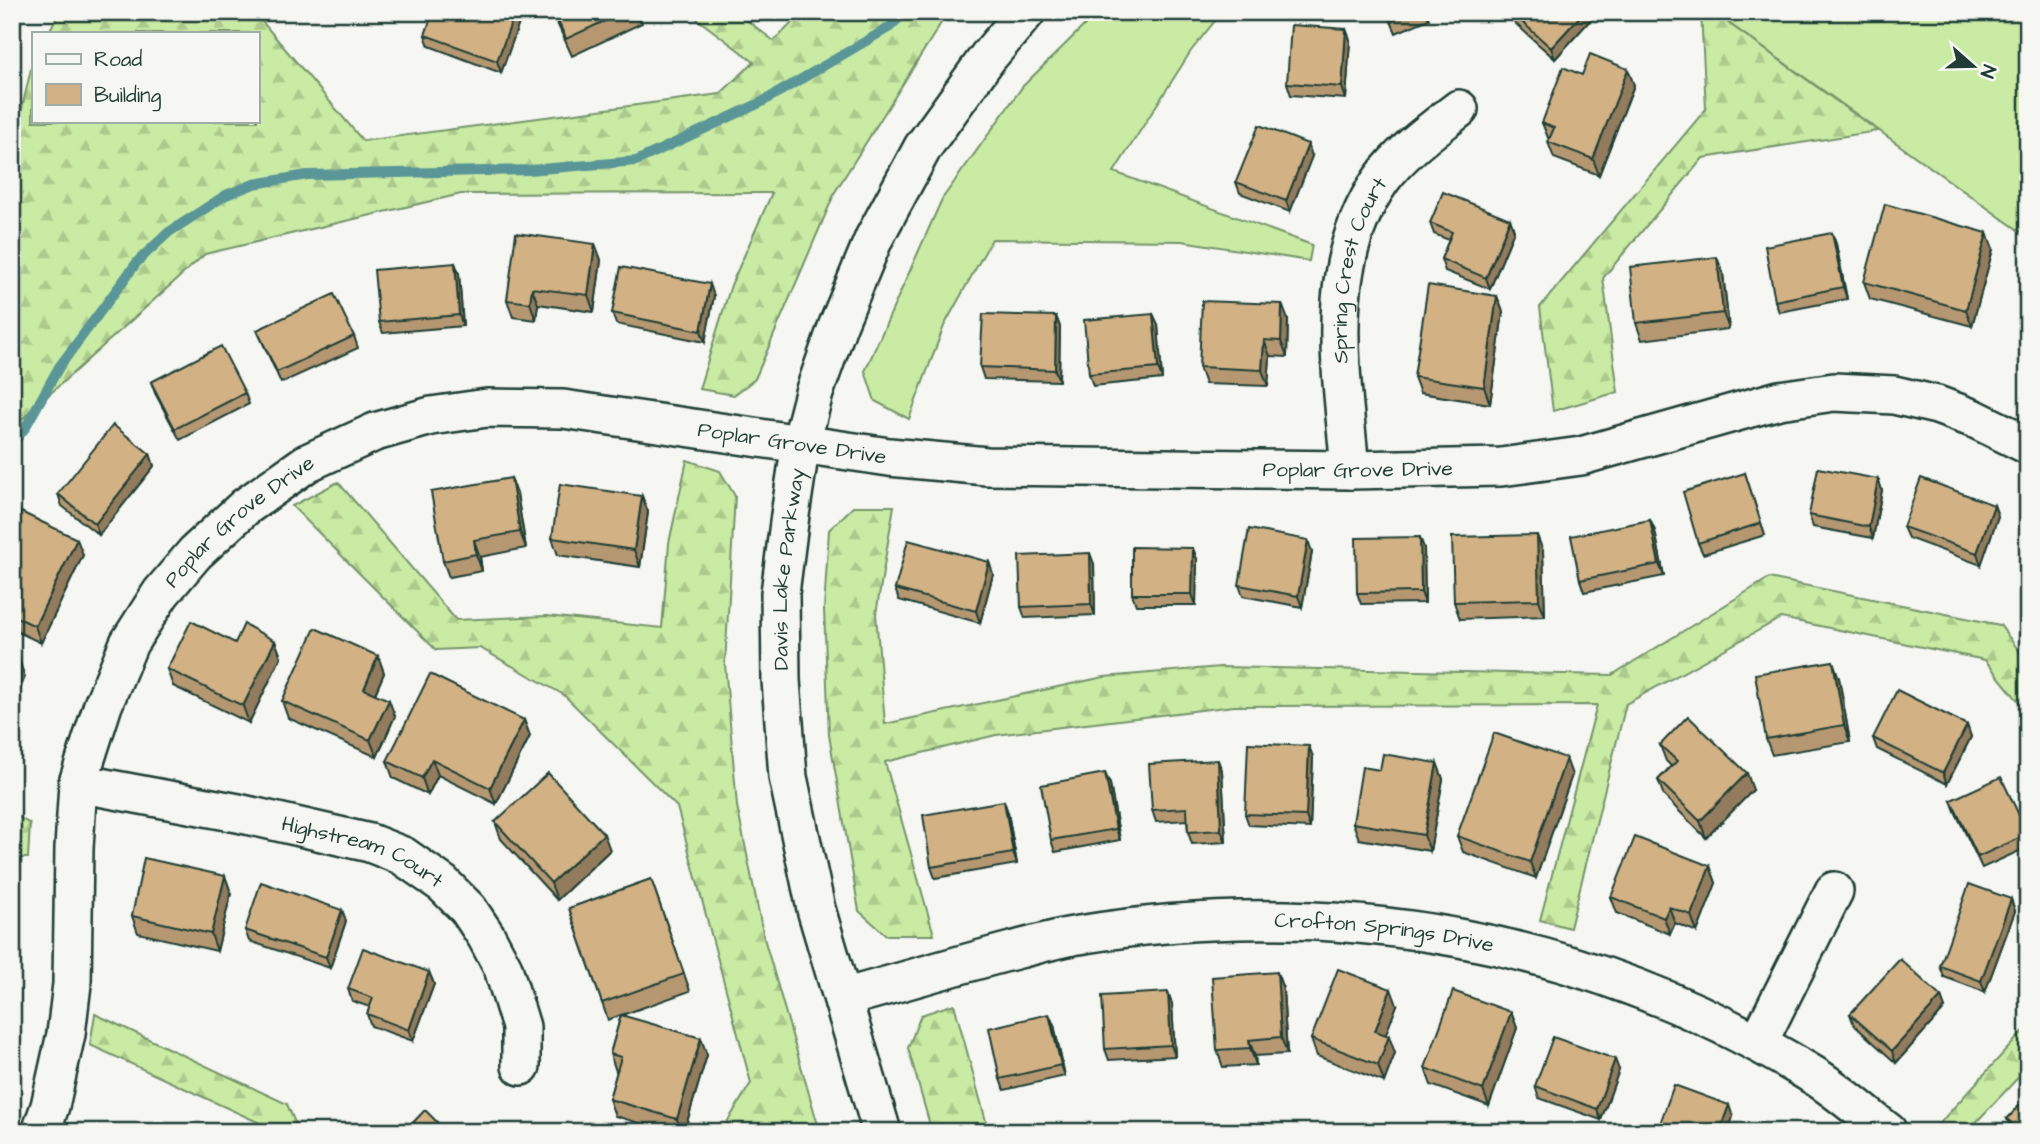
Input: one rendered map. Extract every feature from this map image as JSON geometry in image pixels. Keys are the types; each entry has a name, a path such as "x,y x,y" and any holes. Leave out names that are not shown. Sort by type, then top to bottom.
{"street":[{"name":"Davis Lake Parkway","path":"882,1132 816,909 788,777 781,680 780,593 801,443 814,393 838,325 874,238 923,148 988,57 1026,12"},
{"name":"Spring Crest Court","path":"1350,470 1340,349 1340,293 1348,248 1360,217 1381,179 1412,146 1460,109"},
{"name":"Poplar Grove Drive","path":"41,1132 50,1106 66,1034 72,985 78,783 103,705 129,643 160,593 195,553 245,507 307,463 375,432 430,416 487,408 563,409 889,457 987,466 1350,470 1501,467 1581,456 1779,400 1834,392 1894,395 1937,405 1975,419 2028,445"},
{"name":"Highstream Court","path":"78,783 238,813 370,843 403,856 443,884 468,909 486,936 503,968 521,1027 521,1066"},
{"path":"1758,1043 1834,891"},
{"name":"Crofton Springs Drive","path":"844,998 985,957 1077,935 1196,920 1290,918 1404,928 1521,951 1603,975 1666,1000 1758,1043 1816,1077 1888,1132"}],"green space":[{"path":"60,12 254,12 363,141 720,94 754,62 688,12 736,12 774,41 803,12 948,12 835,192 755,379 734,395 699,389 731,285 772,193 461,194 205,254 12,428 12,152 32,64 32,122 259,122 259,32 49,32"},
{"path":"1098,12 1222,12 1191,51 1114,172 1312,245 1309,261 1182,241 992,239 944,326 909,419 875,401 865,371 942,199 1023,86"},
{"path":"1701,12 1713,12 1878,131 1703,158 1603,278 1618,392 1553,411 1540,307 1706,109"},
{"path":"1713,12 2028,12 2028,237"},
{"path":"687,460 720,471 735,496 725,664 737,806 764,938 820,1132 721,1132 751,1083 677,807 564,695 480,648 436,650 292,506 338,482 456,620 547,616 662,628 669,543"},
{"path":"854,506 894,506 876,614 885,724 1104,677 1220,667 1612,675 1769,578 2000,625 2028,663 2028,713 1985,660 1781,618 1626,704 1570,928 1540,920 1597,705 1234,706 996,735 885,762 934,935 886,935 859,911 829,735 824,609 829,530"},
{"path":"12,813 30,824 28,858 12,858"},
{"path":"954,1004 989,1132 932,1132 908,1048 921,1015"},
{"path":"95,1014 287,1104 299,1132 265,1132 262,1124 90,1045"},
{"path":"2028,1026 2028,1067 1967,1132 1943,1132 1937,1126"},
{"path":"1198,1125 1259,1132 1168,1132"}],"building":[{"path":"433,12 515,12 497,61 425,35"},
{"path":"554,12 624,12 566,39"},
{"path":"1511,12 1584,12 1551,48"},
{"path":"1291,25 1346,29 1342,87 1287,83"},
{"path":"1590,54 1628,69 1593,159 1548,142 1554,128 1542,123 1563,67 1582,75"},
{"path":"1259,125 1308,144 1286,201 1236,182"},
{"path":"1443,192 1510,219 1486,278 1441,259 1452,232 1430,223"},
{"path":"1885,204 1987,233 1966,310 1864,282"},
{"path":"516,233 595,244 588,295 532,288 530,303 507,300"},
{"path":"1832,233 1843,287 1775,301 1765,246"},
{"path":"1717,257 1723,313 1636,323 1630,267"},
{"path":"455,263 459,315 379,322 374,270"},
{"path":"621,267 710,284 701,331 612,313"},
{"path":"1428,285 1497,296 1484,387 1414,377"},
{"path":"334,294 354,336 277,372 257,330"},
{"path":"1202,301 1282,304 1281,341 1264,340 1262,370 1199,367"},
{"path":"983,314 1056,316 1055,370 980,367"},
{"path":"1153,314 1158,368 1089,374 1084,320"},
{"path":"221,346 245,393 175,429 151,382"},
{"path":"113,425 150,454 95,524 58,494"},
{"path":"1818,468 1878,479 1869,527 1809,515"},
{"path":"1745,473 1761,523 1698,543 1683,492"},
{"path":"511,478 520,532 474,540 476,554 443,561 431,492"},
{"path":"1921,478 1994,505 1977,553 1903,527"},
{"path":"560,484 642,496 634,550 552,538"},
{"path":"21,512 77,539 35,626 12,615 12,531"},
{"path":"1650,520 1659,564 1580,580 1571,536"},
{"path":"1249,529 1308,540 1298,596 1239,585"},
{"path":"1537,535 1539,600 1454,602 1452,537"},
{"path":"1420,537 1421,592 1357,593 1356,538"},
{"path":"908,540 989,562 976,611 895,589"},
{"path":"1132,547 1193,548 1192,594 1132,594"},
{"path":"1090,553 1091,604 1021,607 1019,556"},
{"path":"191,621 235,643 244,624 275,641 243,706 167,669"},
{"path":"315,628 378,656 364,689 389,700 370,740 282,701"},
{"path":"12,657 19,660 12,677"},
{"path":"1833,661 1844,725 1766,739 1755,674"},
{"path":"430,674 524,720 490,788 432,759 422,778 387,761"},
{"path":"1897,690 1967,725 1943,773 1873,738"},
{"path":"1688,716 1747,773 1700,821 1658,780 1677,761 1660,745"},
{"path":"1494,733 1566,758 1530,862 1457,836"},
{"path":"1248,743 1309,746 1306,816 1245,814"},
{"path":"1383,754 1437,763 1424,835 1353,823 1362,767 1380,770"},
{"path":"1218,760 1221,830 1188,832 1187,808 1152,810 1149,764"},
{"path":"548,773 604,834 551,883 495,822"},
{"path":"1105,773 1116,829 1051,840 1041,785"},
{"path":"2001,777 2028,834 1978,857 1951,800"},
{"path":"1004,801 1013,853 931,867 923,815"},
{"path":"1635,837 1710,866 1691,915 1669,907 1664,918 1611,897"},
{"path":"144,858 225,876 211,934 132,916"},
{"path":"651,879 684,974 602,1003 569,908"},
{"path":"261,882 342,910 326,957 245,930"},
{"path":"1969,884 2011,899 1981,981 1940,966"},
{"path":"363,948 429,972 409,1030 367,1014 373,998 348,989"},
{"path":"1900,959 1941,997 1892,1051 1850,1014"},
{"path":"1338,969 1391,989 1375,1031 1389,1036 1378,1065 1311,1039"},
{"path":"1277,972 1281,1037 1249,1040 1250,1048 1217,1050 1212,977"},
{"path":"1453,991 1511,1012 1483,1090 1425,1068"},
{"path":"1168,992 1171,1045 1105,1049 1102,996"},
{"path":"1049,1014 1061,1065 1000,1079 989,1028"},
{"path":"621,1015 701,1038 677,1119 609,1099 621,1057 610,1054"},
{"path":"1553,1037 1615,1059 1597,1109 1535,1086"},
{"path":"1674,1085 1729,1105 1719,1132 1657,1132"},
{"path":"2028,1096 2028,1132 2021,1132 2007,1119"},
{"path":"425,1110 447,1132 404,1132"}],"waterway":[{"path":"12,444 25,428 59,367 138,261 169,232 226,195 254,184 307,175 529,170 636,161 762,102 890,27 905,12"}]}
